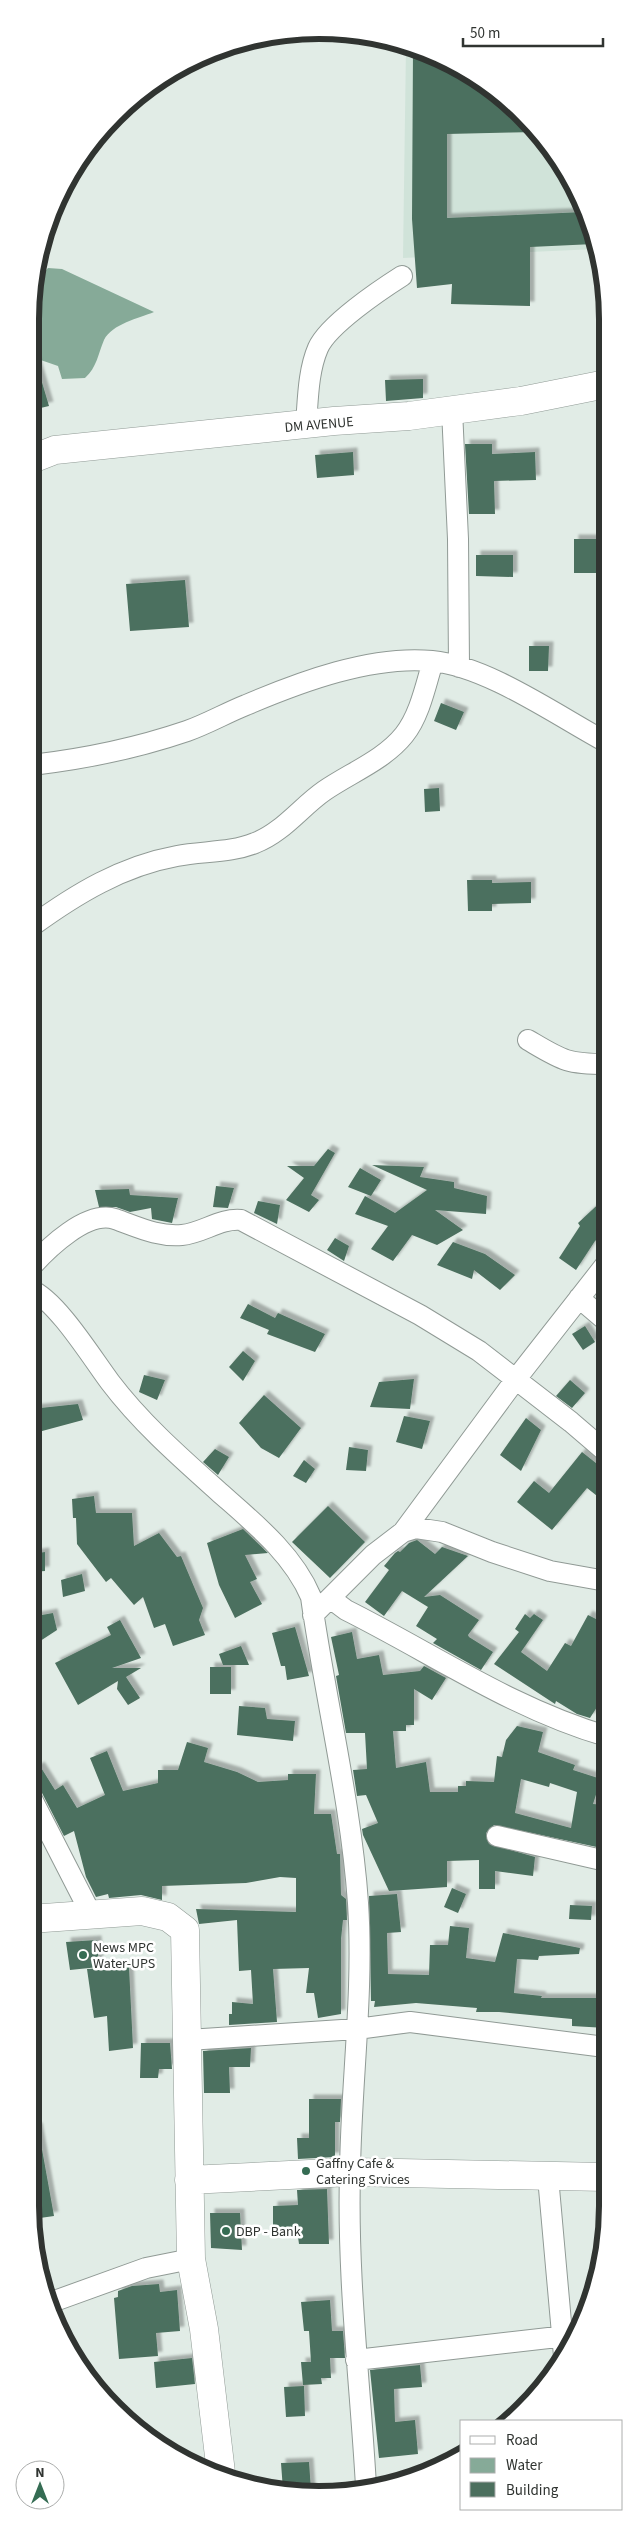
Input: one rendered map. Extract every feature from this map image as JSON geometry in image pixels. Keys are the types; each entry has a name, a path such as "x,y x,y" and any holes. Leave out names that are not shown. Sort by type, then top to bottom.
{"street":[{"path":"306,424 309,388 318,348 345,319 373,294 402,276"},
{"name":"DM AVENUE","path":"39,456 55,450 452,410 520,401 599,385"},
{"path":"452,410 458,539 459,667"},
{"path":"39,764 131,748 187,731 247,704 339,671 402,661 433,661 480,673 599,738"},
{"path":"39,921 84,890 112,875 175,856 255,843 269,835 323,792 394,745 406,733 424,692 433,661"},
{"path":"528,1040 562,1061 577,1064 599,1064"},
{"path":"39,1260 71,1230 85,1222 113,1218 155,1234 167,1236 198,1232 230,1219 241,1220 420,1315 480,1351 599,1446"},
{"path":"313,1615 373,1555 403,1532 516,1379 599,1273"},
{"path":"39,1296 50,1304 120,1396 144,1422 282,1552 304,1579 311,1597 358,1904 357,2029 350,2172 356,2360 366,2482"},
{"path":"579,1298 599,1314"},
{"path":"403,1532 416,1528 442,1532 492,1552 550,1571 599,1580"},
{"path":"330,1598 346,1610 510,1698 559,1721 599,1734"},
{"path":"39,1815 92,1916"},
{"path":"497,1836 599,1859"},
{"path":"39,1919 142,1912 156,1913 168,1917 185,1930 191,2259 204,2329 220,2468"},
{"path":"188,2040 357,2029 410,2022 599,2045"},
{"path":"189,2180 350,2172 599,2177"},
{"path":"548,2177 569,2333"},
{"path":"56,2301 146,2268 191,2259"},
{"path":"356,2360 567,2336"}],"shaded area":[{"path":"406,53 443,68 475,86 504,108 530,134 562,179 578,212 591,249 403,258"}],"water":[{"path":"48,268 62,269 154,312 126,322 108,334 95,365 85,378 62,379 58,366 39,359 39,301 42,274"}],"building":[{"path":"413,55 443,68 475,86 504,108 528,132 447,134 447,218 578,212 589,244 530,247 530,306 451,304 452,284 417,288 412,219"},
{"path":"39,372 49,406 39,408"},
{"path":"423,379 423,398 386,401 385,380"},
{"path":"465,444 492,444 492,454 535,452 536,480 494,481 495,514 469,514"},
{"path":"353,452 354,475 317,478 315,455"},
{"path":"574,539 597,539 597,573 574,573"},
{"path":"476,555 513,555 513,577 476,576"},
{"path":"185,580 189,627 130,631 126,584"},
{"path":"529,646 549,646 548,671 529,671"},
{"path":"441,703 464,712 456,730 434,721"},
{"path":"439,788 440,811 425,812 424,789"},
{"path":"467,880 492,880 492,883 531,882 531,903 492,904 492,911 468,911"},
{"path":"328,1149 335,1153 311,1195 319,1200 309,1212 286,1200 304,1178 287,1166 314,1166"},
{"path":"372,1165 424,1167 420,1177 454,1182 454,1188 487,1196 486,1214 435,1210 463,1230 437,1245 412,1235 393,1261 371,1249 388,1226 355,1214 365,1196 395,1213 427,1190"},
{"path":"360,1168 381,1180 371,1196 348,1187"},
{"path":"216,1186 234,1188 228,1208 213,1207"},
{"path":"129,1189 130,1195 178,1198 172,1223 152,1219 151,1208 130,1212 116,1207 99,1207 95,1190"},
{"path":"258,1201 280,1205 277,1224 254,1213"},
{"path":"599,1204 599,1237 576,1270 559,1258 580,1226 578,1223"},
{"path":"335,1238 349,1246 344,1261 327,1250"},
{"path":"453,1242 485,1254 515,1275 500,1290 474,1270 472,1279 437,1265"},
{"path":"248,1304 275,1318 278,1313 325,1334 315,1352 267,1334 269,1330 240,1318"},
{"path":"585,1326 595,1342 583,1350 572,1334"},
{"path":"243,1351 255,1361 243,1381 229,1367"},
{"path":"144,1375 165,1380 157,1400 139,1392"},
{"path":"414,1379 410,1409 370,1407 379,1382"},
{"path":"570,1380 585,1393 572,1408 556,1396"},
{"path":"264,1395 301,1428 279,1458 261,1448 239,1423"},
{"path":"78,1404 83,1420 39,1432 39,1408"},
{"path":"404,1416 430,1421 422,1449 396,1442"},
{"path":"526,1418 541,1430 521,1471 500,1455"},
{"path":"349,1447 368,1450 366,1471 346,1470"},
{"path":"215,1449 229,1457 218,1475 203,1462"},
{"path":"582,1452 599,1465 599,1497 587,1488 552,1530 517,1502 534,1481 549,1493"},
{"path":"304,1460 315,1469 306,1483 293,1476"},
{"path":"94,1496 96,1513 132,1513 134,1546 159,1533 177,1557 181,1556 203,1608 199,1620 205,1635 173,1646 165,1624 154,1628 143,1597 134,1605 111,1578 106,1582 77,1544 76,1518 73,1518 72,1499"},
{"path":"328,1506 365,1542 330,1578 292,1542"},
{"path":"243,1529 268,1553 245,1555 257,1579 250,1582 262,1604 235,1618 219,1585 207,1543"},
{"path":"417,1540 435,1554 442,1547 468,1556 424,1597 440,1595 479,1620 468,1635 493,1652 481,1670 433,1643 437,1639 416,1626 428,1607 402,1591 384,1616 365,1602 389,1570 384,1566 395,1553 400,1552 409,1543"},
{"path":"45,1552 45,1571 39,1571 39,1553"},
{"path":"82,1574 85,1591 63,1597 61,1580"},
{"path":"53,1613 57,1630 39,1642 39,1616"},
{"path":"525,1614 530,1618 534,1614 543,1620 521,1652 547,1671 565,1643 571,1646 588,1615 599,1620 599,1704 590,1718 577,1714 556,1701 555,1704 494,1664 519,1632 515,1629"},
{"path":"120,1620 141,1658 112,1668 141,1668 126,1677 140,1698 128,1705 117,1689 118,1681 78,1705 55,1663 111,1635 107,1627"},
{"path":"295,1627 309,1676 287,1680 285,1666 281,1666 272,1633"},
{"path":"352,1632 357,1659 379,1655 383,1675 420,1671 424,1666 446,1678 432,1700 414,1689 414,1725 406,1725 406,1731 393,1731 396,1768 426,1762 430,1792 458,1792 458,1786 466,1786 466,1781 494,1782 497,1756 502,1757 506,1740 517,1726 543,1732 538,1752 575,1765 573,1770 599,1778 599,1785 593,1804 599,1804 599,1848 494,1825 486,1833 489,1844 535,1857 533,1876 495,1871 495,1889 479,1889 479,1860 447,1861 447,1887 389,1891 363,1835 362,1829 378,1823 366,1795 357,1796 353,1770 367,1769 365,1733 346,1733 336,1676 339,1675 331,1637","holes":["521,1779 549,1787 550,1783 577,1792 571,1828 515,1813"]},
{"path":"241,1646 249,1665 223,1665 219,1654"},
{"path":"210,1667 231,1667 231,1694 210,1694"},
{"path":"239,1706 265,1708 267,1719 295,1721 293,1741 237,1735"},
{"path":"187,1742 208,1748 204,1762 237,1772 258,1782 288,1780 288,1774 316,1774 314,1814 331,1814 337,1854 340,1854 341,1895 346,1899 347,1920 343,1920 341,1939 341,2014 318,2018 314,1993 306,1993 309,1968 273,1969 277,2022 229,2025 229,2014 232,2014 232,2002 253,2004 251,1970 239,1971 237,1920 199,1924 196,1909 296,1912 296,1878 280,1877 246,1883 162,1886 162,1900 141,1895 109,1898 108,1894 96,1897 86,1877 74,1831 64,1836 39,1789 40,1766 55,1790 63,1785 77,1808 105,1795 90,1758 107,1751 123,1791 158,1783 158,1770 178,1770"},
{"path":"452,1888 466,1894 458,1913 444,1907"},
{"path":"397,1894 401,1932 387,1933 388,1974 429,1975 430,1945 448,1945 450,1926 469,1928 466,1958 495,1962 503,1933 580,1948 579,1954 539,1956 538,1960 517,1959 514,1993 542,1996 541,1998 599,1998 599,2028 572,2026 572,2019 499,2012 476,2012 477,2008 416,2003 374,2007 375,2001 371,2001 369,1896"},
{"path":"570,1905 592,1906 591,1920 569,1919"},
{"name":"News MPC Water-UPS","path":"97,1940 99,1967 70,1970 66,1942"},
{"path":"129,1967 133,2048 109,2051 107,2016 94,2018 87,1969"},
{"path":"141,2043 170,2043 172,2069 159,2069 158,2078 140,2078"},
{"path":"251,2048 250,2067 229,2067 230,2093 204,2093 203,2051"},
{"path":"309,2099 341,2099 340,2122 335,2122 335,2157 298,2159 297,2138 309,2138"},
{"path":"39,2133 54,2216 39,2218"},
{"path":"327,2189 329,2244 299,2244 298,2237 273,2237 273,2206 298,2205 297,2190"},
{"name":"DBP - Bank","path":"210,2213 240,2213 242,2250 211,2248"},
{"path":"159,2284 160,2292 177,2290 180,2331 156,2333 158,2356 119,2359 114,2298 118,2297 118,2291 132,2286"},
{"path":"330,2300 332,2331 343,2331 345,2358 330,2358 331,2378 321,2378 322,2384 303,2385 301,2362 311,2362 309,2331 304,2331 301,2302"},
{"path":"192,2358 195,2384 156,2388 154,2362"},
{"path":"420,2365 422,2387 394,2389 395,2422 415,2420 418,2454 379,2458 370,2370"},
{"path":"304,2386 305,2416 286,2417 284,2387"},
{"path":"309,2462 311,2486 283,2484 281,2463"}],"place":[{"name":"News MPC Water-UPS","path":"83,1955"},
{"name":"Gaffny Cafe & Catering Srvices","path":"306,2171"},
{"name":"DBP - Bank","path":"226,2231"}]}
